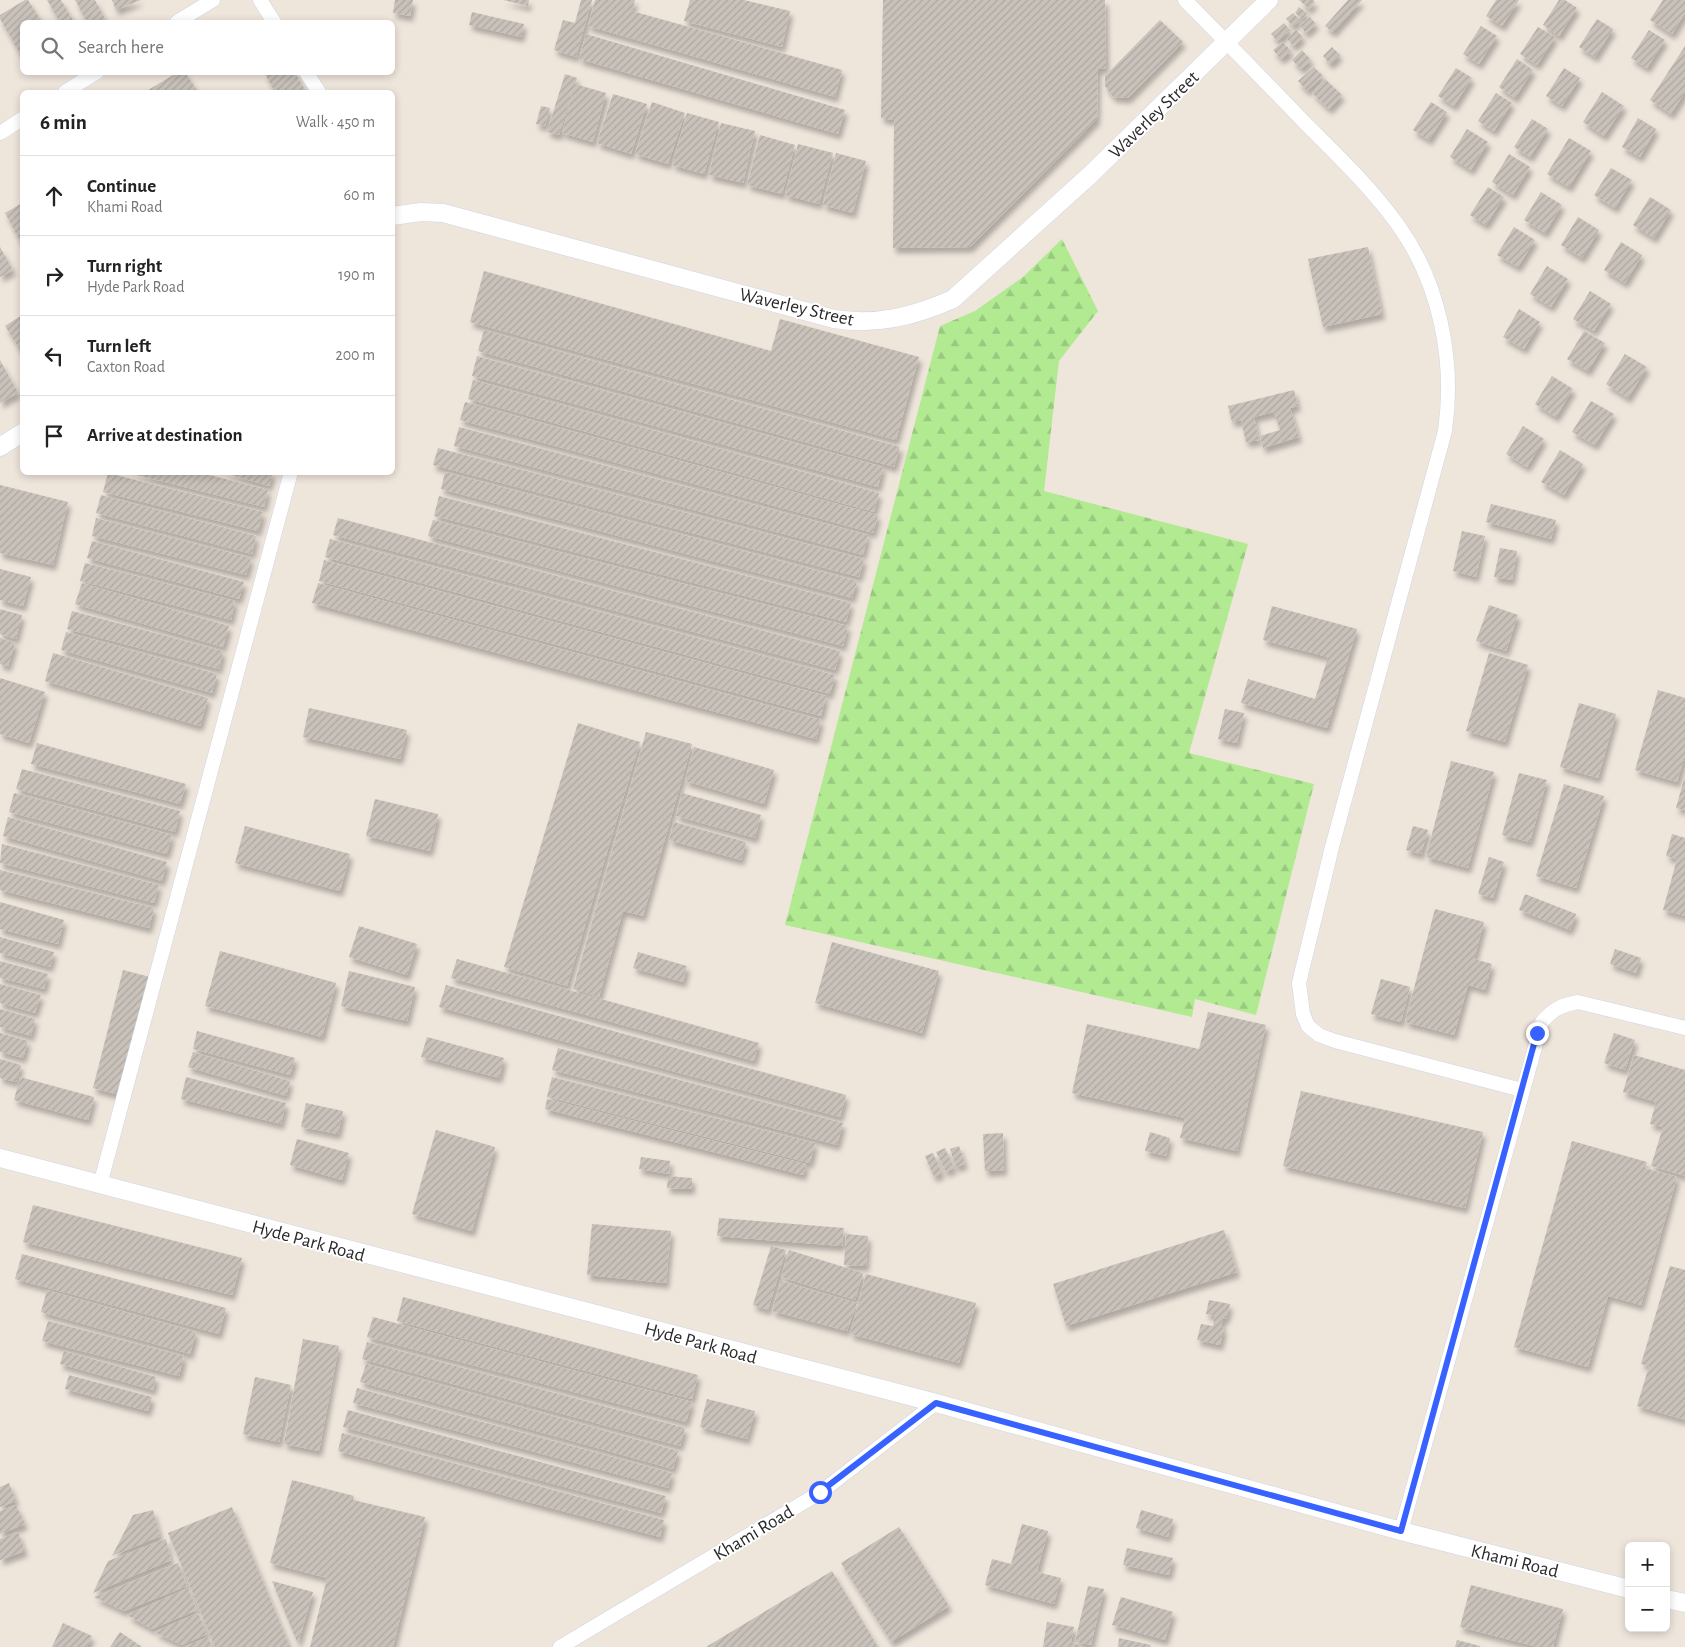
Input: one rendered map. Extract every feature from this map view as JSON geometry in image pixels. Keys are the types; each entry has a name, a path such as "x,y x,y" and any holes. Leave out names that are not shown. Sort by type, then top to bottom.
{"street":[{"path":"180,20 213,0"},
{"path":"260,0 273,20"},
{"path":"1185,0 1353,171 1400,226 1425,273 1435,300 1440,317 1447,365 1449,398 1445,431 1325,876 1299,982 1302,1014 1308,1026 1319,1035 1335,1041 1522,1090"},
{"name":"Waverley Street","path":"395,213 443,212 834,319 852,322 889,320 934,308 953,300 1090,175 1269,0"},
{"path":"68,90 92,75"},
{"path":"308,75 318,90"},
{"path":"1,129 20,120"},
{"path":"0,447 20,434"},
{"path":"100,1185 290,475"},
{"path":"1401,1531 1542,1022 1552,1010 1564,1004 1578,1002 1685,1028"},
{"name":"Hyde Park Road","path":"0,1158 936,1403 1401,1531"},
{"name":"Khami Road","path":"560,1647 820,1492 936,1403"},
{"name":"Khami Road","path":"1401,1531 1625,1588"},
{"path":"1670,1599 1685,1603"}],"green space":[{"path":"1062,239 1098,311 1059,361 1044,491 1248,544 1189,753 1314,784 1256,1015 1195,999 1192,1017 785,925 940,326 975,311 1023,277"}],"building":[{"path":"28,0 41,20 20,20 20,54 0,19 0,15"},
{"path":"47,0 61,0 73,20 59,20"},
{"path":"75,0 95,0 105,19 86,20"},
{"path":"112,0 141,0 116,10"},
{"path":"395,0 413,0 410,16 393,13"},
{"path":"503,0 529,0 528,6"},
{"path":"581,0 592,0 576,57 554,50 563,20 575,23"},
{"path":"595,0 635,0 632,11 842,70 835,97 588,26"},
{"path":"690,0 744,0 790,11 782,47 684,21"},
{"path":"883,0 1105,0 1106,68 1098,69 1097,119 970,247 893,248 894,120 881,118"},
{"path":"1299,0 1313,0 1315,2 1309,9"},
{"path":"1348,0 1362,0 1333,32 1325,26"},
{"path":"1496,0 1519,0 1502,26 1486,16"},
{"path":"1559,0 1565,0 1577,8 1559,36 1543,25"},
{"path":"1663,0 1685,0 1685,13 1672,34 1650,20"},
{"path":"1299,7 1307,13 1302,19 1295,13"},
{"path":"472,12 524,24 521,37 469,25"},
{"path":"1293,13 1300,20 1293,26 1286,19"},
{"path":"1310,17 1316,24 1306,33 1300,26"},
{"path":"1597,19 1613,29 1595,57 1579,47"},
{"path":"1160,20 1183,42 1128,98 1113,97 1105,86 1105,76"},
{"path":"1284,23 1290,30 1277,41 1271,34"},
{"path":"1481,26 1497,36 1479,64 1463,54"},
{"path":"1538,27 1555,37 1537,65 1520,54"},
{"path":"1296,30 1303,37 1294,46 1287,39"},
{"path":"1649,30 1665,40 1647,68 1631,58"},
{"path":"586,34 845,110 838,134 579,59"},
{"path":"1283,42 1291,51 1281,59 1273,50"},
{"path":"1685,46 1685,92 1671,114 1650,100"},
{"path":"1332,47 1340,55 1330,64 1323,56"},
{"path":"1302,50 1311,60 1301,69 1292,60"},
{"path":"1517,59 1533,70 1515,98 1499,87"},
{"path":"1314,67 1323,76 1307,91 1298,81"},
{"path":"1456,68 1472,78 1454,106 1438,96"},
{"path":"1564,68 1580,78 1562,106 1546,96"},
{"path":"565,74 577,78 559,135 547,132"},
{"path":"173,75 187,75 197,90 148,90"},
{"path":"266,75 297,75 305,90 274,90"},
{"path":"1325,79 1342,95 1329,109 1312,93"},
{"path":"575,84 606,93 593,142 562,133"},
{"path":"1602,92 1624,106 1604,136 1583,122"},
{"path":"1496,93 1512,103 1494,131 1478,121"},
{"path":"613,94 647,104 631,154 597,143"},
{"path":"652,102 685,113 668,164 635,154"},
{"path":"1431,102 1447,112 1429,140 1413,130"},
{"path":"541,106 550,108 545,126 536,124"},
{"path":"687,113 719,122 704,174 672,165"},
{"path":"1638,118 1656,129 1640,157 1622,147"},
{"path":"1532,119 1548,129 1530,157 1514,147"},
{"path":"721,123 755,131 743,183 709,175"},
{"path":"1467,129 1488,142 1471,170 1450,157"},
{"path":"760,135 795,145 782,194 747,185"},
{"path":"1569,138 1591,151 1569,187 1547,174"},
{"path":"798,144 833,153 819,204 785,195"},
{"path":"836,153 866,161 853,213 823,205"},
{"path":"1509,154 1530,167 1513,195 1492,182"},
{"path":"1611,168 1632,180 1615,208 1594,195"},
{"path":"1488,187 1504,197 1486,225 1470,215"},
{"path":"1541,192 1562,205 1545,233 1524,220"},
{"path":"1650,197 1671,210 1654,238 1633,225"},
{"path":"20,204 20,241 5,213"},
{"path":"1578,217 1599,230 1582,258 1561,245"},
{"path":"1514,227 1535,240 1518,267 1497,255"},
{"path":"1621,242 1642,255 1625,283 1604,270"},
{"path":"0,247 13,270 0,277"},
{"path":"1368,247 1382,314 1323,327 1308,259"},
{"path":"1547,266 1568,279 1551,307 1530,294"},
{"path":"484,271 771,351 780,319 919,357 896,440 470,322"},
{"path":"1590,291 1611,304 1594,331 1573,319"},
{"path":"1519,309 1540,322 1524,349 1503,337"},
{"path":"20,316 20,350 5,326"},
{"path":"484,330 900,447 894,467 478,351"},
{"path":"1584,331 1605,343 1588,371 1567,359"},
{"path":"1625,354 1647,367 1628,398 1606,384"},
{"path":"477,356 883,467 878,487 472,376"},
{"path":"0,360 18,393 0,403"},
{"path":"1552,376 1573,389 1556,417 1535,404"},
{"path":"473,380 879,493 874,512 468,399"},
{"path":"1294,390 1298,406 1290,408 1299,437 1263,448 1260,436 1280,430 1274,412 1254,417 1259,440 1246,442 1241,420 1232,422 1228,406"},
{"path":"1591,401 1614,414 1595,445 1572,432"},
{"path":"465,402 878,515 873,533 460,420"},
{"path":"1523,426 1544,439 1527,467 1506,454"},
{"path":"459,427 868,535 863,555 454,446"},
{"path":"438,448 864,559 859,577 433,465"},
{"path":"1560,450 1583,464 1564,495 1541,482"},
{"path":"445,472 857,581 852,598 441,489"},
{"path":"107,475 116,475 263,512 258,531 103,492"},
{"path":"137,475 210,475 268,490 264,507"},
{"path":"231,475 272,475 269,486"},
{"path":"0,485 68,502 53,565 0,553"},
{"path":"101,495 256,536 252,554 96,513"},
{"path":"439,496 851,603 846,622 434,516"},
{"path":"1491,504 1556,520 1551,539 1486,522"},
{"path":"96,518 251,558 246,575 92,536"},
{"path":"338,518 840,651 835,670 333,535"},
{"path":"433,520 848,626 843,646 428,536"},
{"path":"1462,531 1485,536 1476,577 1453,571"},
{"path":"330,539 835,675 830,694 325,557"},
{"path":"92,541 244,582 239,599 87,558"},
{"path":"1500,548 1517,551 1512,580 1494,577"},
{"path":"324,560 826,696 821,716 319,581"},
{"path":"85,563 235,601 231,620 80,581"},
{"path":"0,569 31,577 23,606 0,600"},
{"path":"82,583 229,626 223,647 75,604"},
{"path":"318,583 821,720 816,739 312,603"},
{"path":"1489,605 1518,615 1506,651 1476,641"},
{"path":"1272,606 1357,629 1327,728 1241,703 1248,679 1315,699 1328,657 1263,640"},
{"path":"0,609 22,615 16,639 0,634"},
{"path":"72,611 223,651 219,669 67,629"},
{"path":"66,632 217,674 212,693 61,650"},
{"path":"0,638 15,643 8,666 0,664"},
{"path":"53,653 208,698 200,726 45,681"},
{"path":"1489,653 1528,665 1505,742 1466,731"},
{"path":"0,678 45,692 29,743 0,734"},
{"path":"1658,690 1685,698 1685,755 1677,782 1635,770"},
{"path":"1579,703 1616,714 1598,778 1560,767"},
{"path":"309,708 407,730 400,759 303,737"},
{"path":"1225,709 1244,713 1237,743 1218,739"},
{"path":"578,723 640,742 567,986 504,967"},
{"path":"646,732 692,744 643,916 623,911 599,997 573,989"},
{"path":"37,743 186,784 180,804 31,764"},
{"path":"694,747 774,770 764,804 685,781"},
{"path":"1451,761 1494,772 1468,868 1426,857"},
{"path":"22,769 180,811 175,832 16,789"},
{"path":"1519,773 1547,780 1530,842 1502,835"},
{"path":"1685,779 1685,810 1676,808"},
{"path":"1564,784 1604,796 1576,888 1536,876"},
{"path":"14,793 172,835 167,854 9,812"},
{"path":"682,793 761,815 755,838 676,816"},
{"path":"375,799 438,814 430,851 366,836"},
{"path":"8,817 167,862 162,881 3,836"},
{"path":"674,822 746,842 741,860 669,840"},
{"path":"245,826 350,854 340,891 235,863"},
{"path":"1413,826 1428,830 1421,854 1406,850"},
{"path":"1672,834 1685,838 1685,916 1663,910 1677,859 1666,856"},
{"path":"2,844 159,885 154,903 0,863"},
{"path":"1489,857 1504,862 1493,898 1478,894"},
{"path":"0,870 154,908 149,928 0,890"},
{"path":"1525,894 1576,914 1570,930 1519,910"},
{"path":"0,902 64,920 58,944 0,929"},
{"path":"1435,909 1484,922 1474,959 1492,964 1485,990 1468,985 1454,1035 1405,1022"},
{"path":"359,926 417,944 407,975 349,957"},
{"path":"0,937 54,952 50,967 0,953"},
{"path":"832,942 939,971 922,1033 815,1003"},
{"path":"1615,949 1641,958 1636,973 1610,964"},
{"path":"220,951 336,983 322,1037 205,1006"},
{"path":"638,952 687,966 683,982 633,968"},
{"path":"457,959 759,1043 754,1061 451,978"},
{"path":"0,961 48,974 44,989 0,978"},
{"path":"123,970 150,977 120,1095 93,1088"},
{"path":"349,971 415,987 407,1021 341,1006"},
{"path":"1381,979 1410,987 1401,1022 1371,1014"},
{"path":"0,984 41,995 35,1013 0,1003"},
{"path":"446,985 846,1095 840,1117 439,1007"},
{"path":"0,1009 35,1019 31,1036 0,1027"},
{"path":"1208,1012 1266,1025 1237,1151 1180,1138 1185,1118 1072,1093 1087,1024 1199,1049"},
{"path":"197,1031 295,1058 290,1075 193,1049"},
{"path":"0,1033 28,1041 23,1058 0,1052"},
{"path":"1614,1033 1635,1040 1625,1070 1604,1063"},
{"path":"427,1037 504,1058 499,1078 421,1057"},
{"path":"558,1048 843,1123 837,1145 552,1070"},
{"path":"193,1052 290,1081 286,1096 188,1067"},
{"path":"1634,1055 1685,1070 1685,1176 1651,1166 1663,1127 1650,1124 1656,1102 1623,1092"},
{"path":"0,1059 21,1065 16,1082 0,1078"},
{"path":"20,1077 94,1097 88,1120 14,1100"},
{"path":"186,1077 286,1103 281,1124 181,1099"},
{"path":"552,1077 815,1143 810,1163 547,1097"},
{"path":"1301,1091 1483,1132 1465,1208 1283,1166"},
{"path":"547,1099 806,1164 803,1175 545,1109"},
{"path":"306,1103 343,1111 338,1134 301,1127"},
{"path":"436,1130 495,1147 472,1231 412,1214"},
{"path":"1150,1132 1170,1138 1166,1156 1145,1151"},
{"path":"1003,1133 1004,1170 985,1171 983,1134"},
{"path":"297,1139 349,1153 342,1180 290,1165"},
{"path":"1572,1141 1647,1162 1645,1168 1677,1177 1641,1305 1608,1296 1588,1367 1514,1347"},
{"path":"959,1146 965,1164 956,1167 950,1149"},
{"path":"945,1148 954,1168 946,1172 936,1152"},
{"path":"933,1153 942,1173 934,1177 925,1156"},
{"path":"641,1157 670,1161 669,1174 639,1169"},
{"path":"668,1176 692,1178 692,1189 667,1188"},
{"path":"33,1205 242,1258 232,1295 23,1242"},
{"path":"719,1218 844,1228 842,1246 717,1236"},
{"path":"592,1224 671,1231 666,1283 587,1275"},
{"path":"1224,1230 1237,1272 1066,1326 1053,1284"},
{"path":"846,1234 868,1236 866,1266 844,1265"},
{"path":"771,1246 786,1250 768,1310 753,1305"},
{"path":"789,1250 863,1273 855,1300 781,1277"},
{"path":"22,1254 226,1308 219,1334 15,1279"},
{"path":"1670,1266 1685,1270 1685,1420 1637,1406 1649,1366 1641,1364"},
{"path":"866,1274 976,1303 959,1363 850,1334"},
{"path":"781,1281 857,1303 847,1331 772,1311"},
{"path":"47,1290 196,1332 190,1354 41,1312"},
{"path":"403,1297 698,1375 692,1399 397,1321"},
{"path":"1209,1300 1230,1304 1226,1319 1223,1318 1221,1327 1224,1328 1220,1345 1197,1340 1201,1324 1213,1326 1215,1316 1206,1314"},
{"path":"373,1317 692,1402 686,1422 367,1337"},
{"path":"48,1321 184,1356 179,1376 42,1341"},
{"path":"303,1339 339,1346 319,1451 284,1444"},
{"path":"367,1342 685,1428 680,1446 362,1359"},
{"path":"64,1351 156,1377 153,1390 60,1364"},
{"path":"366,1364 678,1451 673,1469 360,1382"},
{"path":"69,1375 152,1397 148,1411 65,1389"},
{"path":"255,1377 291,1385 279,1442 243,1434"},
{"path":"357,1388 672,1473 668,1488 353,1403"},
{"path":"707,1399 755,1411 747,1439 700,1427"},
{"path":"348,1410 666,1496 661,1513 343,1427"},
{"path":"342,1433 664,1520 660,1537 338,1451"},
{"path":"292,1480 354,1496 353,1500 425,1517 393,1647 310,1647 327,1578 270,1563"},
{"path":"9,1483 16,1501 0,1507 0,1487"},
{"path":"16,1505 25,1524 0,1534 0,1511"},
{"path":"232,1507 290,1647 215,1647 168,1533"},
{"path":"153,1510 160,1536 112,1556 133,1515"},
{"path":"1141,1510 1173,1519 1168,1537 1136,1528"},
{"path":"1022,1524 1048,1531 1037,1572 1061,1578 1054,1604 985,1585 992,1559 1011,1564"},
{"path":"899,1527 949,1606 891,1642 841,1563"},
{"path":"18,1532 25,1551 0,1560 0,1539"},
{"path":"166,1539 171,1560 93,1593 108,1561"},
{"path":"1127,1548 1173,1558 1169,1575 1123,1565"},
{"path":"178,1563 187,1586 124,1611 94,1597"},
{"path":"832,1571 878,1647 706,1647"},
{"path":"272,1581 313,1592 298,1644"},
{"path":"1471,1585 1563,1609 1553,1647 1538,1647 1460,1627"},
{"path":"1088,1586 1104,1589 1091,1645 1075,1642"},
{"path":"188,1588 197,1610 152,1629 127,1615"},
{"path":"1121,1597 1173,1612 1165,1640 1112,1625"},
{"path":"198,1613 207,1634 182,1645 154,1632"},
{"path":"1047,1622 1074,1627 1071,1642 1085,1647 1043,1647"},
{"path":"63,1623 92,1636 87,1647 52,1647"},
{"path":"120,1632 142,1647 110,1647"},
{"path":"208,1637 212,1647 183,1647"},
{"path":"1119,1638 1151,1645 1150,1647 1118,1647"},
{"path":"1457,1640 1480,1646 1480,1647 1455,1647"}],"route":[{"path":"820,1492 936,1403 1401,1531 1537,1033"}]}
